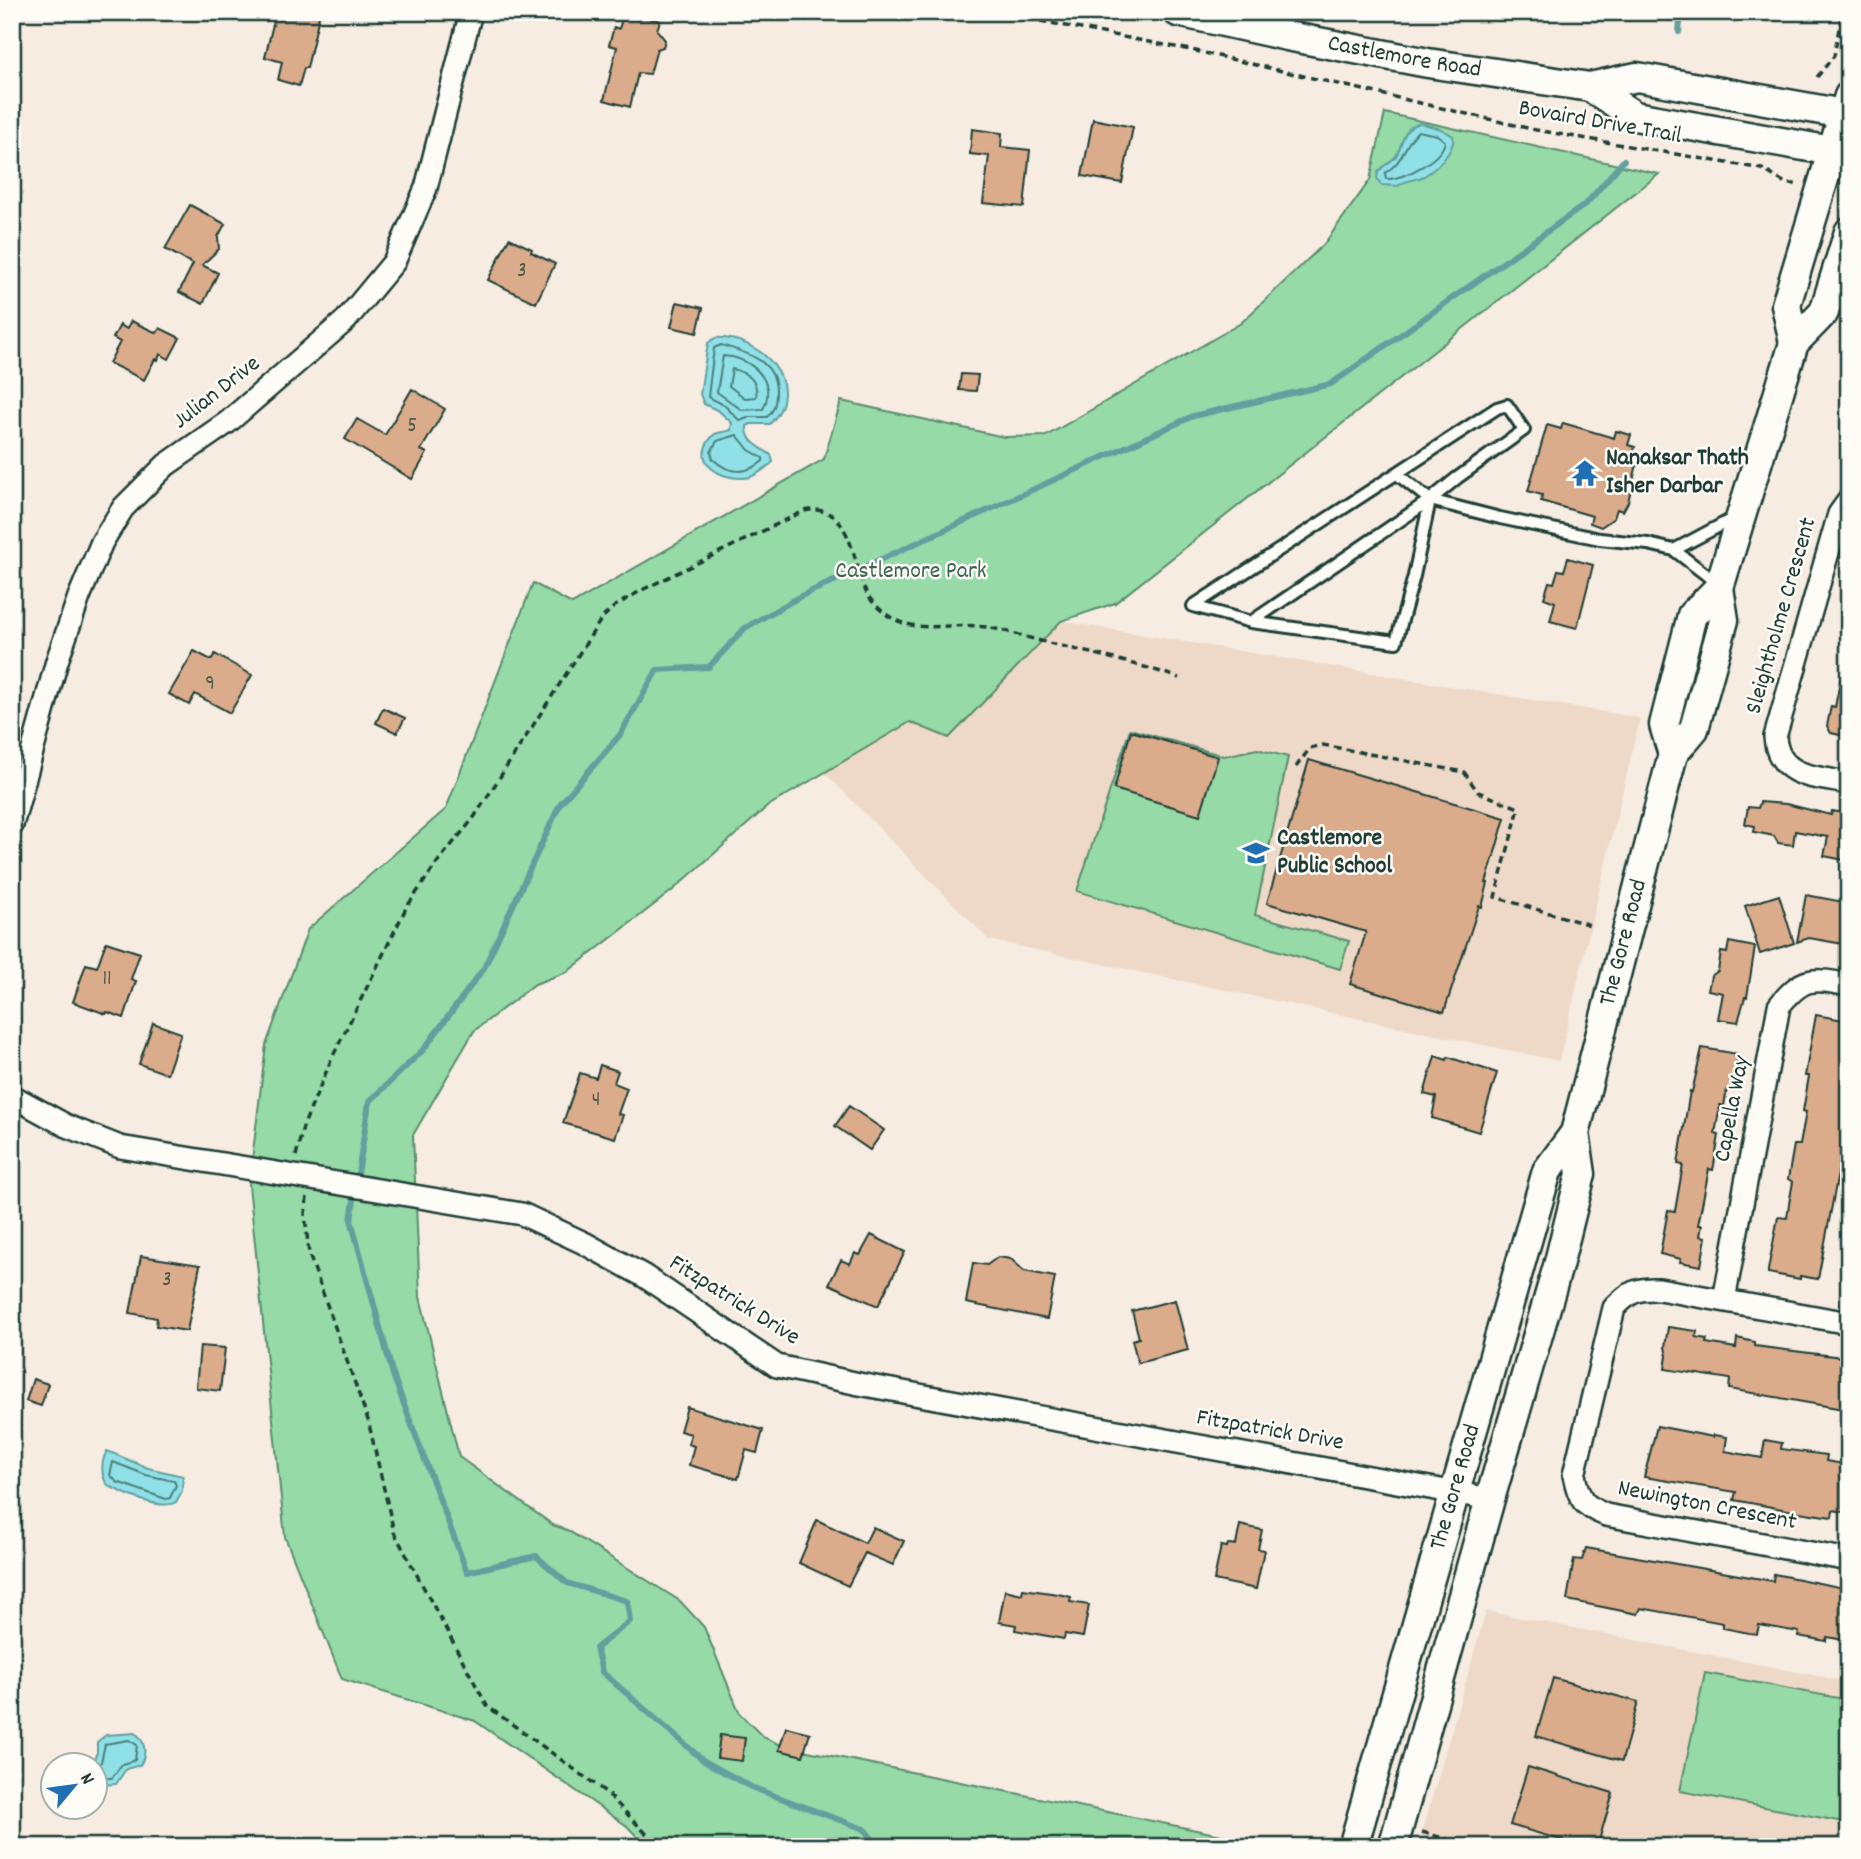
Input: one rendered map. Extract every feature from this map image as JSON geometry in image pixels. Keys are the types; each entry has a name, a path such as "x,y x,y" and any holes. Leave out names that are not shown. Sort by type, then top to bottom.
{"main road":[{"name":"Castlemore Road","path":"1178,12 1428,63 1590,87 1637,77 1847,108"},
{"name":"Castlemore Road","path":"1590,87 1635,116 1840,153"},
{"name":"The Gore Road","path":"1794,343 1786,305 1840,153 1847,108"},
{"name":"The Gore Road","path":"1353,1847 1547,1171 1575,1133 1673,754 1694,729 1724,620 1719,586 1794,343 1824,312 1849,232"},
{"name":"The Gore Road","path":"1393,1847 1558,1266 1581,1174 1575,1133"}],"street":[{"name":"Julian Drive","path":"12,825 57,661 102,542 123,508 166,466 228,422 346,320 394,262 426,188 471,12"},
{"name":"Sleightholme Crescent","path":"1849,500 1839,514 1774,737 1776,748 1789,769 1849,783"},
{"name":"Capella Way","path":"1724,1300 1779,1006 1793,988 1811,980 1849,985"},
{"name":"Fitzpatrick Drive","path":"12,1096 67,1126 120,1147 523,1214 644,1276 777,1366 859,1384 1490,1499"},
{"name":"Newington Crescent","path":"1849,1322 1645,1288 1627,1294 1614,1308 1574,1475 1579,1496 1590,1509 1620,1519 1849,1560"}],"lane":[{"path":"1251,622 1430,500 1524,430 1507,405 1497,408 1193,606 1251,622 1395,642 1414,576 1430,500"},
{"path":"1397,474 1430,500 1600,539 1648,544 1674,550 1719,586"},
{"path":"1674,550 1742,513"}],"path":[{"name":"Bovaird Drive Trail","path":"993,12 1196,51 1536,131 1762,169 1787,184"},
{"path":"1817,77 1834,56 1842,12"},
{"path":"659,1847 607,1793 487,1706 394,1532 368,1420 309,1254 301,1176 303,1127 332,1058 406,908 439,860 473,819 602,618 615,606 642,590 804,511 823,510 839,520 867,593 879,608 894,620 912,626 979,626 1150,668 1179,678"},
{"path":"1296,767 1310,748 1323,745 1464,772 1478,792 1519,808 1495,897 1590,925"},
{"path":"1420,1831 1474,1847"}],"shaded area":[{"name":"Castlemore Public School","path":"1061,621 1640,718 1559,1061 989,940 818,766 897,716 949,738"},
{"path":"1486,1611 1849,1682 1849,1847 1418,1847"}],"green space":[{"name":"Castlemore Park","path":"1385,113 1659,174 1115,603 1061,621 949,738 910,722 768,806 673,890 567,972 535,984 474,1031 413,1135 420,1297 459,1457 553,1525 567,1530 680,1601 704,1627 740,1714 763,1737 783,1746 1280,1847 647,1847 627,1826 475,1721 342,1679 285,1537 249,1185 266,1045 308,929 446,809 533,583 572,604 824,459 841,401 1004,437 1046,436 1241,323 1324,244 1370,180"},
{"path":"1130,729 1224,756 1257,749 1288,757 1255,915 1349,941 1340,969 1077,891"},
{"path":"1705,1673 1849,1700 1849,1823 1680,1791"}],"water":[{"path":"1420,123 1441,129 1453,136 1448,153 1424,176 1398,186 1381,185 1377,178 1378,172 1396,156 1406,132"},
{"path":"715,338 732,339 762,353 774,365 781,378 784,393 781,409 770,424 747,426 751,440 771,455 773,462 750,477 724,475 709,466 705,459 708,442 715,434 731,430 732,423 719,411 704,404 700,394 708,343"},
{"path":"107,1451 148,1468 183,1476 182,1491 176,1502 152,1503 109,1486 102,1469"},
{"path":"135,1733 144,1748 140,1765 126,1769 116,1784 108,1785 108,1750 97,1750 97,1742 106,1735"}],"building":[{"path":"276,12 320,12 307,68 304,68 299,86 278,80 282,62 265,57"},
{"path":"624,12 651,12 649,18 660,21 657,30 665,40 663,47 657,49 650,74 638,73 630,107 604,100 617,47 609,45 614,27 619,29"},
{"path":"1093,119 1133,127 1122,183 1082,176"},
{"path":"972,129 1002,133 1001,147 1030,150 1024,207 983,203 989,156 970,154"},
{"path":"190,205 225,224 218,237 219,249 202,265 218,273 203,304 179,292 193,264 165,249"},
{"path":"509,238 555,264 536,303 488,280"},
{"path":"677,302 703,308 697,333 671,327"},
{"path":"131,321 157,333 160,328 180,338 169,359 160,354 158,360 155,359 144,380 109,363 120,342 113,338 120,325 127,329"},
{"path":"961,374 978,375 976,391 959,390"},
{"path":"412,389 445,409 421,450 427,453 412,479 345,439 357,419 385,435"},
{"name":"Nanaksar Thath Isher Darbar","path":"1563,423 1614,438 1616,431 1631,435 1628,445 1635,447 1632,458 1638,460 1628,502 1623,511 1617,509 1614,518 1601,527 1590,523 1592,516 1541,501 1542,495 1528,491 1547,425 1561,429"},
{"path":"1568,558 1593,565 1577,628 1550,621 1555,602 1544,598 1549,582 1554,583 1558,570 1564,571"},
{"path":"194,651 211,660 215,654 252,675 230,713 195,694 189,705 169,694"},
{"path":"1841,677 1849,678 1849,737 1831,733 1827,726 1831,706 1835,707"},
{"path":"383,708 405,718 397,733 376,723"},
{"path":"1131,731 1218,757 1200,815 1114,789"},
{"path":"1309,760 1505,818 1486,883 1482,907 1479,906 1444,1012 1350,984 1366,932 1267,903"},
{"path":"1760,802 1786,804 1831,815 1832,811 1849,814 1849,861 1824,856 1828,837 1795,831 1793,845 1778,843 1774,836 1754,832 1755,826 1745,824 1748,807 1758,808"},
{"path":"1779,895 1794,943 1760,954 1745,906"},
{"path":"1806,895 1849,903 1849,945 1809,938 1797,942"},
{"path":"106,942 140,953 131,979 136,981 124,1018 73,1002 86,964 97,967"},
{"path":"1729,942 1755,947 1747,997 1738,1022 1718,1019 1723,993 1708,990 1711,976 1718,971 1721,952 1727,953"},
{"path":"1816,1015 1849,1021 1849,1116 1818,1279 1800,1276 1800,1279 1768,1273 1768,1270 1778,1217 1787,1218 1793,1182 1788,1179 1794,1145 1800,1145 1806,1112 1803,1111 1809,1076 1805,1076"},
{"path":"153,1023 181,1033 167,1074 139,1064"},
{"path":"1702,1048 1738,1054 1732,1090 1727,1089 1724,1106 1720,1105 1714,1165 1713,1170 1709,1169 1698,1225 1702,1225 1700,1236 1706,1237 1701,1266 1660,1254 1668,1210 1675,1211 1683,1165 1678,1164 1690,1091 1692,1092"},
{"path":"1435,1056 1447,1060 1448,1057 1497,1073 1479,1132 1432,1118 1436,1097 1424,1094"},
{"path":"600,1065 618,1071 614,1083 627,1088 618,1114 623,1115 615,1138 563,1123 580,1073 596,1078"},
{"path":"849,1106 884,1130 870,1150 835,1126"},
{"path":"871,1235 905,1252 878,1306 829,1284 841,1260 850,1264 855,1253 860,1255"},
{"path":"141,1256 200,1265 187,1331 156,1326 157,1318 130,1313"},
{"path":"998,1257 1011,1259 1024,1271 1055,1277 1047,1319 966,1303 973,1263 987,1265"},
{"path":"1175,1300 1188,1350 1138,1363 1132,1340 1139,1338 1132,1311"},
{"path":"1668,1327 1697,1331 1696,1337 1707,1339 1706,1343 1736,1348 1737,1338 1755,1342 1755,1346 1849,1358 1849,1410 1729,1389 1730,1379 1665,1369"},
{"path":"200,1346 225,1348 220,1391 196,1388"},
{"path":"33,1379 48,1384 41,1406 26,1401"},
{"path":"687,1407 763,1430 757,1453 746,1450 738,1479 689,1465 694,1446 688,1444 691,1434 680,1431"},
{"path":"1657,1426 1713,1437 1727,1437 1725,1451 1762,1458 1765,1440 1782,1443 1781,1449 1827,1455 1826,1461 1849,1465 1849,1513 1833,1510 1832,1517 1799,1512 1734,1500 1736,1492 1644,1477"},
{"path":"817,1520 865,1543 873,1527 904,1541 893,1565 865,1553 848,1586 799,1563"},
{"path":"1240,1525 1262,1530 1258,1549 1264,1550 1256,1589 1214,1580 1221,1546 1236,1545"},
{"path":"1586,1548 1773,1581 1774,1574 1849,1589 1849,1641 1827,1637 1826,1641 1798,1636 1799,1632 1759,1625 1757,1634 1749,1633 1723,1628 1723,1623 1641,1608 1638,1614 1567,1600 1574,1559 1582,1560"},
{"path":"1023,1589 1071,1597 1070,1602 1089,1605 1083,1637 1065,1634 1064,1639 1015,1630 1016,1625 999,1622 1005,1590 1022,1594"},
{"path":"1553,1678 1638,1702 1622,1761 1536,1736"},
{"path":"786,1727 810,1733 803,1756 779,1750"},
{"path":"720,1735 745,1738 742,1761 717,1758"},
{"path":"1528,1767 1613,1793 1597,1847 1585,1847 1510,1825"}],"waterway":[{"path":"1679,32 1681,12"},
{"path":"879,1847 864,1829 751,1787 704,1761 602,1672 596,1648 630,1621 627,1601 567,1583 536,1556 467,1572 393,1375 351,1220 369,1102 424,1049 484,968 560,804 620,735 657,670 709,667 745,628 801,596 1193,416 1331,384 1586,204 1624,160"}],"place":[{"name":"Nanaksar Thath Isher Darbar","path":"1585,473"},
{"name":"Castlemore Public School","path":"1256,853"}]}
